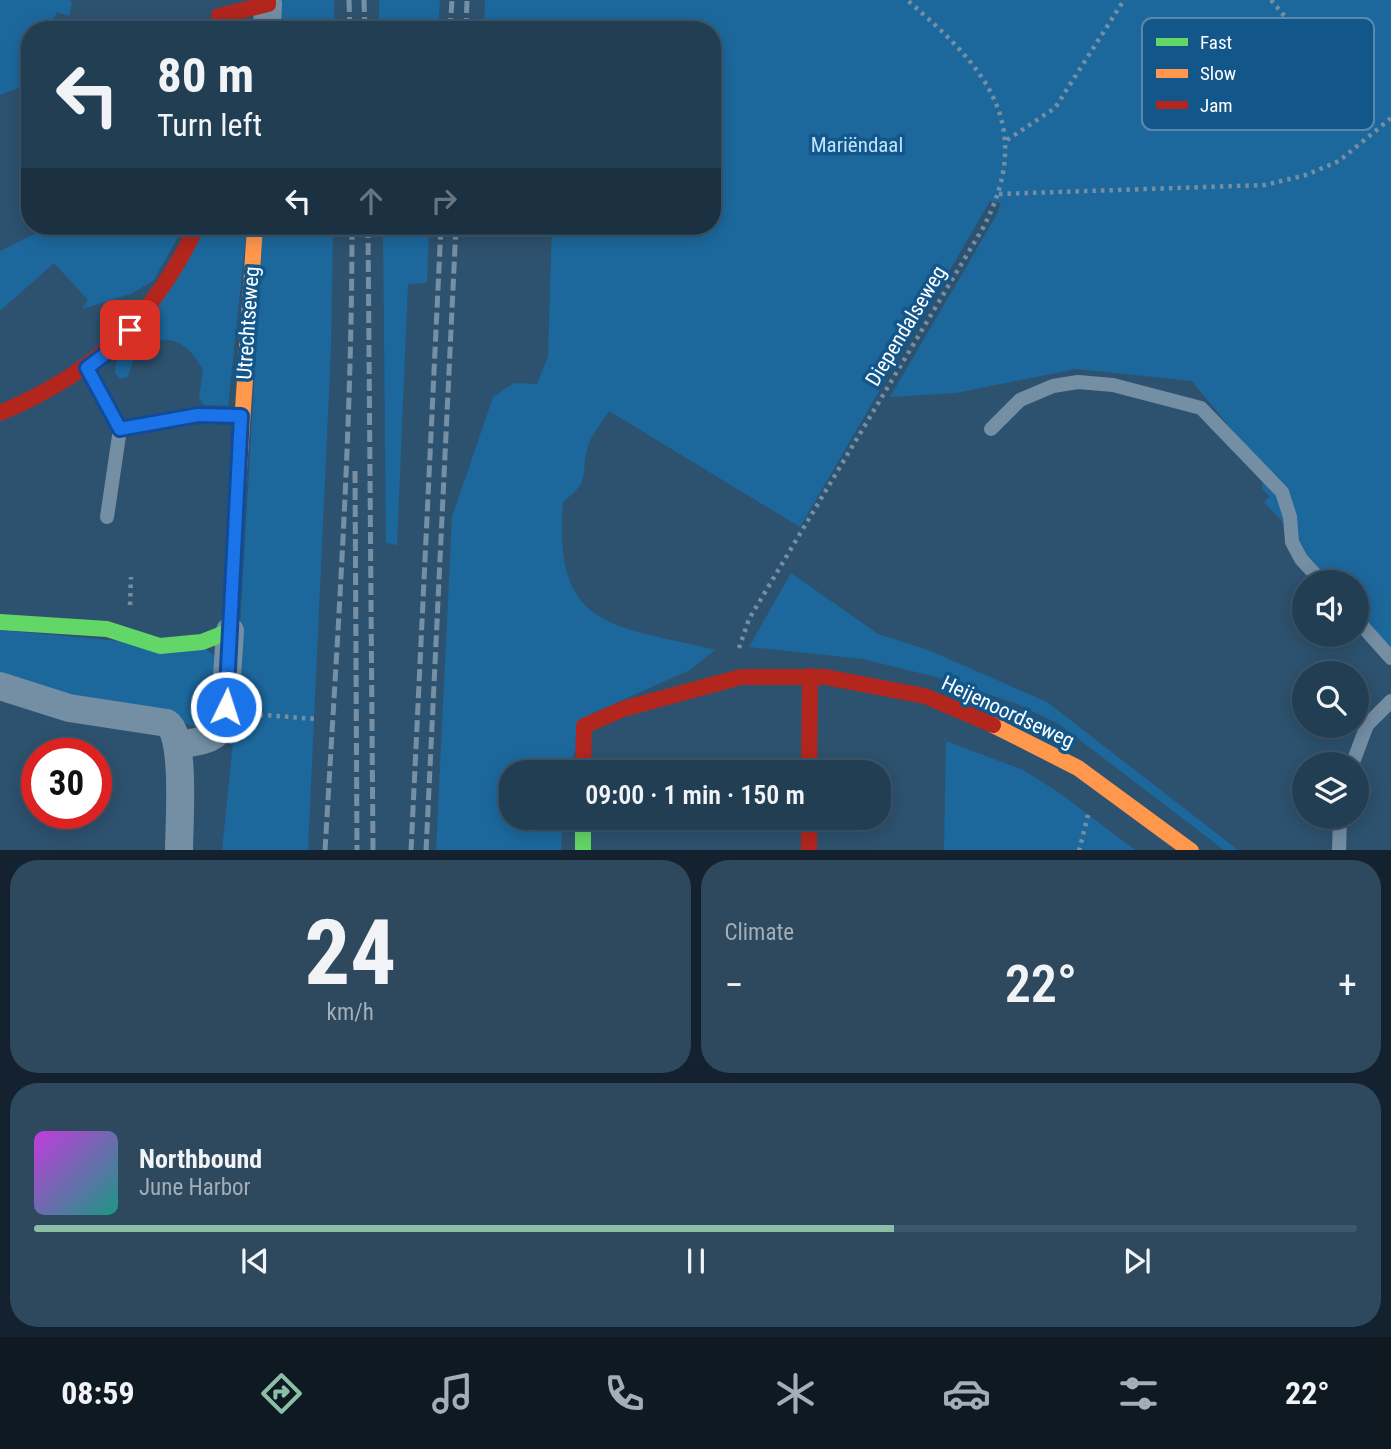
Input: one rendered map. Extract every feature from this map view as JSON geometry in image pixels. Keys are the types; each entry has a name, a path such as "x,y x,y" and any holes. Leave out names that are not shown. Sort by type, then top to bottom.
{"street":[{"path":"216,11 268,11"},
{"path":"0,414 51,391 112,349 148,310 193,235"},
{"name":"Utrechtseweg","path":"170,733 213,738 220,732 224,722 254,235"},
{"path":"0,622 107,629 160,646 202,642 230,631"},
{"path":"809,760 810,676"},
{"name":"Heijenoordseweg","path":"583,760 584,726 623,709 741,677 810,676 925,696 979,718 1078,768 1191,850"},
{"path":"0,686 69,708 170,733 179,850"},
{"path":"583,830 583,850"},
{"path":"809,830 809,850"}],"lane":[{"path":"87,368 120,429 107,517"},
{"path":"991,429 1020,400 1053,386 1078,382 1113,384 1201,408 1282,492 1290,517 1292,542 1301,559 1311,570"},
{"path":"120,429 198,415 241,416"},
{"path":"1369,634 1391,658"},
{"path":"1357,752 1367,725 1391,701"},
{"path":"1339,850 1340,829"}],"path":[{"name":"Diependalseweg","path":"741,677 739,642 749,619 983,228 999,194 1006,165 1007,140 1001,116 980,74 963,51 907,0"},
{"path":"1007,140 1055,108 1124,0"},
{"path":"1271,0 1287,18"},
{"path":"999,194 1265,185 1306,175 1339,161 1391,118"},
{"path":"238,713 316,719"}],"green space":[{"path":"0,0 70,0 72,4 69,16 57,12 52,21 21,21 21,87 0,95"},
{"path":"278,0 334,0 334,21 277,21"},
{"path":"379,0 440,0 439,21 379,21"},
{"name":"Mariëndaal","path":"485,0 1391,0 1391,652 1369,628 1369,570 1317,570 1303,553 1294,534 1264,502 1270,497 1262,488 1263,468 1192,381 1076,369 956,393 890,397 996,216 1001,203 990,201 800,527 609,411 589,444 581,483 563,502 562,544 568,576 579,599 596,615 619,626 646,634 715,650 690,670 591,714 572,760 499,760 499,830 562,830 561,850 436,850 452,517 493,397 514,383 537,384 548,357 552,235 721,235 721,21 484,21"},
{"path":"33,235 179,235 154,280 131,294 82,309 88,300 54,263 0,311 0,251"},
{"path":"202,235 246,235 228,406 204,405 199,398 203,370 191,352 175,342 157,340 137,348 128,376 121,379 115,373 116,363"},
{"path":"262,235 333,235 331,348 308,850 222,850 234,732"},
{"path":"383,235 429,235 427,283 408,284 397,545 386,543"},
{"path":"791,573 878,634 928,650 1047,702 1238,850 1224,850 1059,724 1017,704 948,680 863,659 749,647"},
{"path":"0,630 206,649 220,661 217,716 200,729 182,722 106,706 0,675"},
{"path":"946,741 1023,770 1058,792 1135,850 944,850"}],"railway":[{"path":"349,0 350,21"},
{"path":"364,0 365,21"},
{"path":"451,21 452,0"},
{"path":"466,21 467,0"},
{"path":"325,850 347,460 352,235"},
{"path":"368,235 373,850"},
{"path":"411,850 441,235"},
{"path":"426,850 456,235"},
{"path":"355,471 357,850"}],"traffic: fast":[{"path":"0,622 107,629 160,646 202,642 230,631 237,501"},
{"path":"583,830 583,850"}],"traffic: slow":[{"path":"237,501 254,235"},
{"path":"993,725 1078,768 1190,850"}],"traffic: jam":[{"path":"219,21 219,16 268,4 268,0"},
{"path":"0,413 65,380 118,339 161,289 192,235"},
{"path":"809,760 810,676"},
{"path":"583,760 584,726 623,709 741,677 825,677 925,696 993,725"},
{"path":"809,830 809,850"}],"route":[{"path":"130,330 112,349 87,368 120,429 198,415 241,416 226,707"}]}
